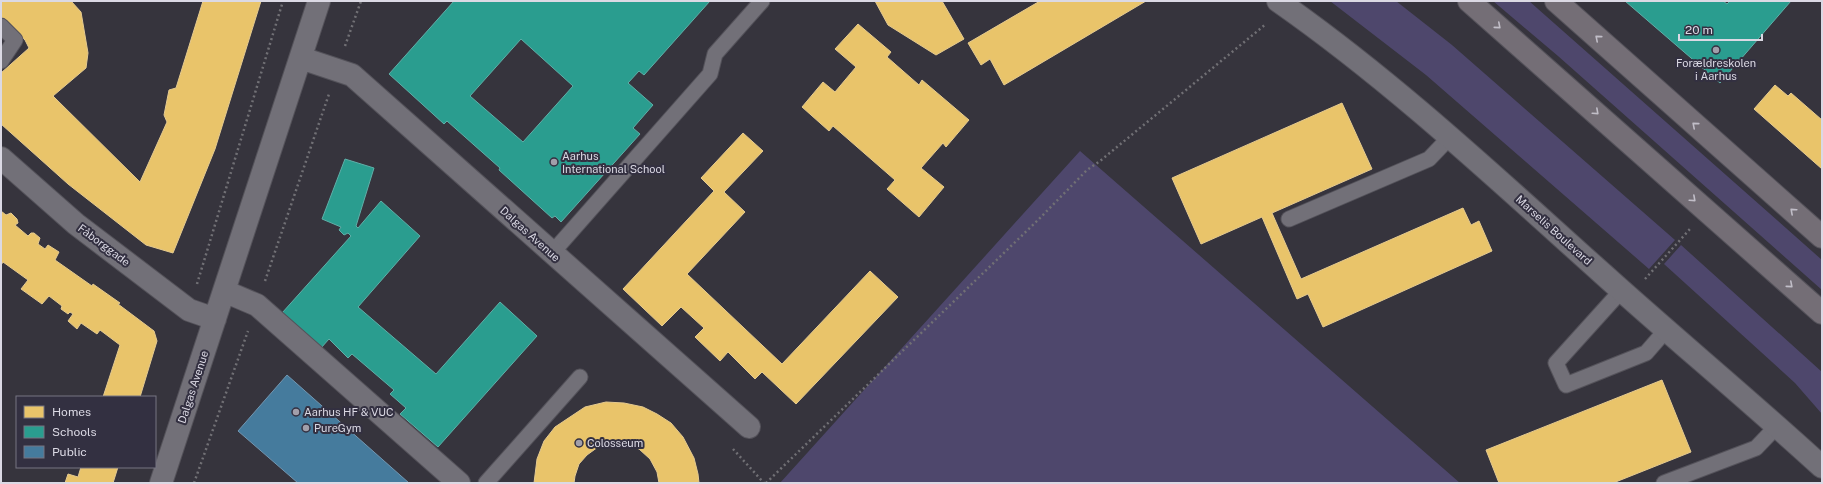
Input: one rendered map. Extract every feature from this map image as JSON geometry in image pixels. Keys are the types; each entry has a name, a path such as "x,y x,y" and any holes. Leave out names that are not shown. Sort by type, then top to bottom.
{"main road":[{"path":"1469,1 1822,313"},
{"path":"1556,1 1822,236"}],"street":[{"name":"Dalgas Avenue","path":"161,483 319,1"},
{"name":"Marselis Boulevard","path":"1279,1 1356,60 1450,137 1625,294 1822,467"},
{"name":"Dalgas Avenue","path":"301,58 352,75 749,428"},
{"name":"Fåborggade","path":"1,158 76,224 189,310 215,319"},
{"path":"224,291 257,305 459,483"}],"lane":[{"path":"552,252 710,74 715,54 762,1"},
{"path":"1,26 15,40 1,61"},
{"path":"1289,219 1429,158 1450,137"},
{"path":"1625,294 1556,363 1566,385 1646,353 1666,330"},
{"path":"486,483 580,376"},
{"path":"1664,483 1756,448 1777,426"}],"path":[{"path":"189,310 283,1"},
{"path":"194,483 257,305 361,1"},
{"path":"749,428 732,447 765,483 1033,226 1087,170 1266,26 1279,1"},
{"path":"1625,294 1706,211"}],"shaded area":[{"path":"1330,1 1396,1 1452,45 1675,240 1649,269 1426,75"},
{"path":"1493,1 1529,1 1822,260 1822,290 1558,56"},
{"path":"1080,151 1460,483 780,483"},
{"path":"1681,245 1822,372 1822,414 1795,383 1664,264"}],"building: Homes":[{"path":"1,1 71,1 81,12 88,53 86,68 53,96 140,182 167,122 164,115 169,90 176,88 203,1 261,1 215,149 173,253 146,245 68,184 1,124 1,73 29,48 25,40 1,16"},
{"path":"875,1 942,1 964,39 936,55 888,25"},
{"path":"1040,1 1146,1 1004,85 990,59 981,65 968,43"},
{"path":"858,24 891,52 887,57 919,85 922,80 969,120 946,147 943,143 921,168 944,187 919,217 887,189 895,180 833,126 829,131 802,107 823,82 835,92 856,67 835,49"},
{"path":"1775,85 1788,96 1791,93 1822,120 1822,169 1754,109"},
{"path":"1342,103 1372,169 1272,213 1301,279 1463,208 1471,225 1479,221 1492,251 1323,327 1308,294 1297,299 1262,217 1201,244 1172,178"},
{"path":"743,133 763,151 724,192 745,212 687,274 782,364 870,271 898,297 796,404 762,372 755,379 728,352 720,361 695,337 704,328 681,307 662,326 623,289 714,191 701,178"},
{"path":"1,211 6,215 11,213 17,219 18,223 15,225 28,236 31,233 34,233 40,238 38,244 45,249 48,245 59,252 55,260 92,286 93,284 120,303 118,304 154,331 157,341 140,396 103,396 120,345 100,330 97,334 81,323 77,329 68,321 73,314 70,312 68,314 61,309 62,306 49,296 42,304 21,289 28,280 3,262 1,265"},
{"path":"1662,380 1691,452 1613,483 1499,483 1486,450"},
{"name":"Colosseum","path":"606,402 624,403 643,407 671,423 683,437 694,458 699,483 659,483 657,472 650,459 639,449 619,442 607,443 598,447 587,455 579,464 574,483 534,483 537,459 544,441 555,427 585,407"},
{"path":"81,468 118,468 113,483 65,483 68,474 78,477"}],"building: Schools":[{"path":"454,1 710,1 644,75 639,71 628,83 653,105 633,128 640,134 561,222 555,216 552,218 499,170 500,168 447,121 444,124 389,74","holes":["521,39 573,86 523,142 470,96"]},
{"name":"Forældreskolen i Aarhus","path":"1625,1 1723,1 1727,4 1730,1 1791,1 1720,83"},
{"path":"345,159 374,168 356,226 358,228 381,201 420,236 358,307 436,374 500,302 537,336 438,447 400,414 406,408 390,394 394,390 352,354 348,358 329,339 321,348 282,313 351,236 348,233 344,235 339,230 341,227 322,219"}],"building: Public":[{"path":"287,375 409,483 298,483 238,431"}],"place":[{"name":"Forældreskolen i Aarhus","path":"1716,50"},
{"name":"Aarhus International School","path":"554,162"},
{"name":"Aarhus HF & VUC","path":"296,412"},
{"name":"PureGym","path":"306,428"},
{"name":"Colosseum","path":"579,443"}]}
